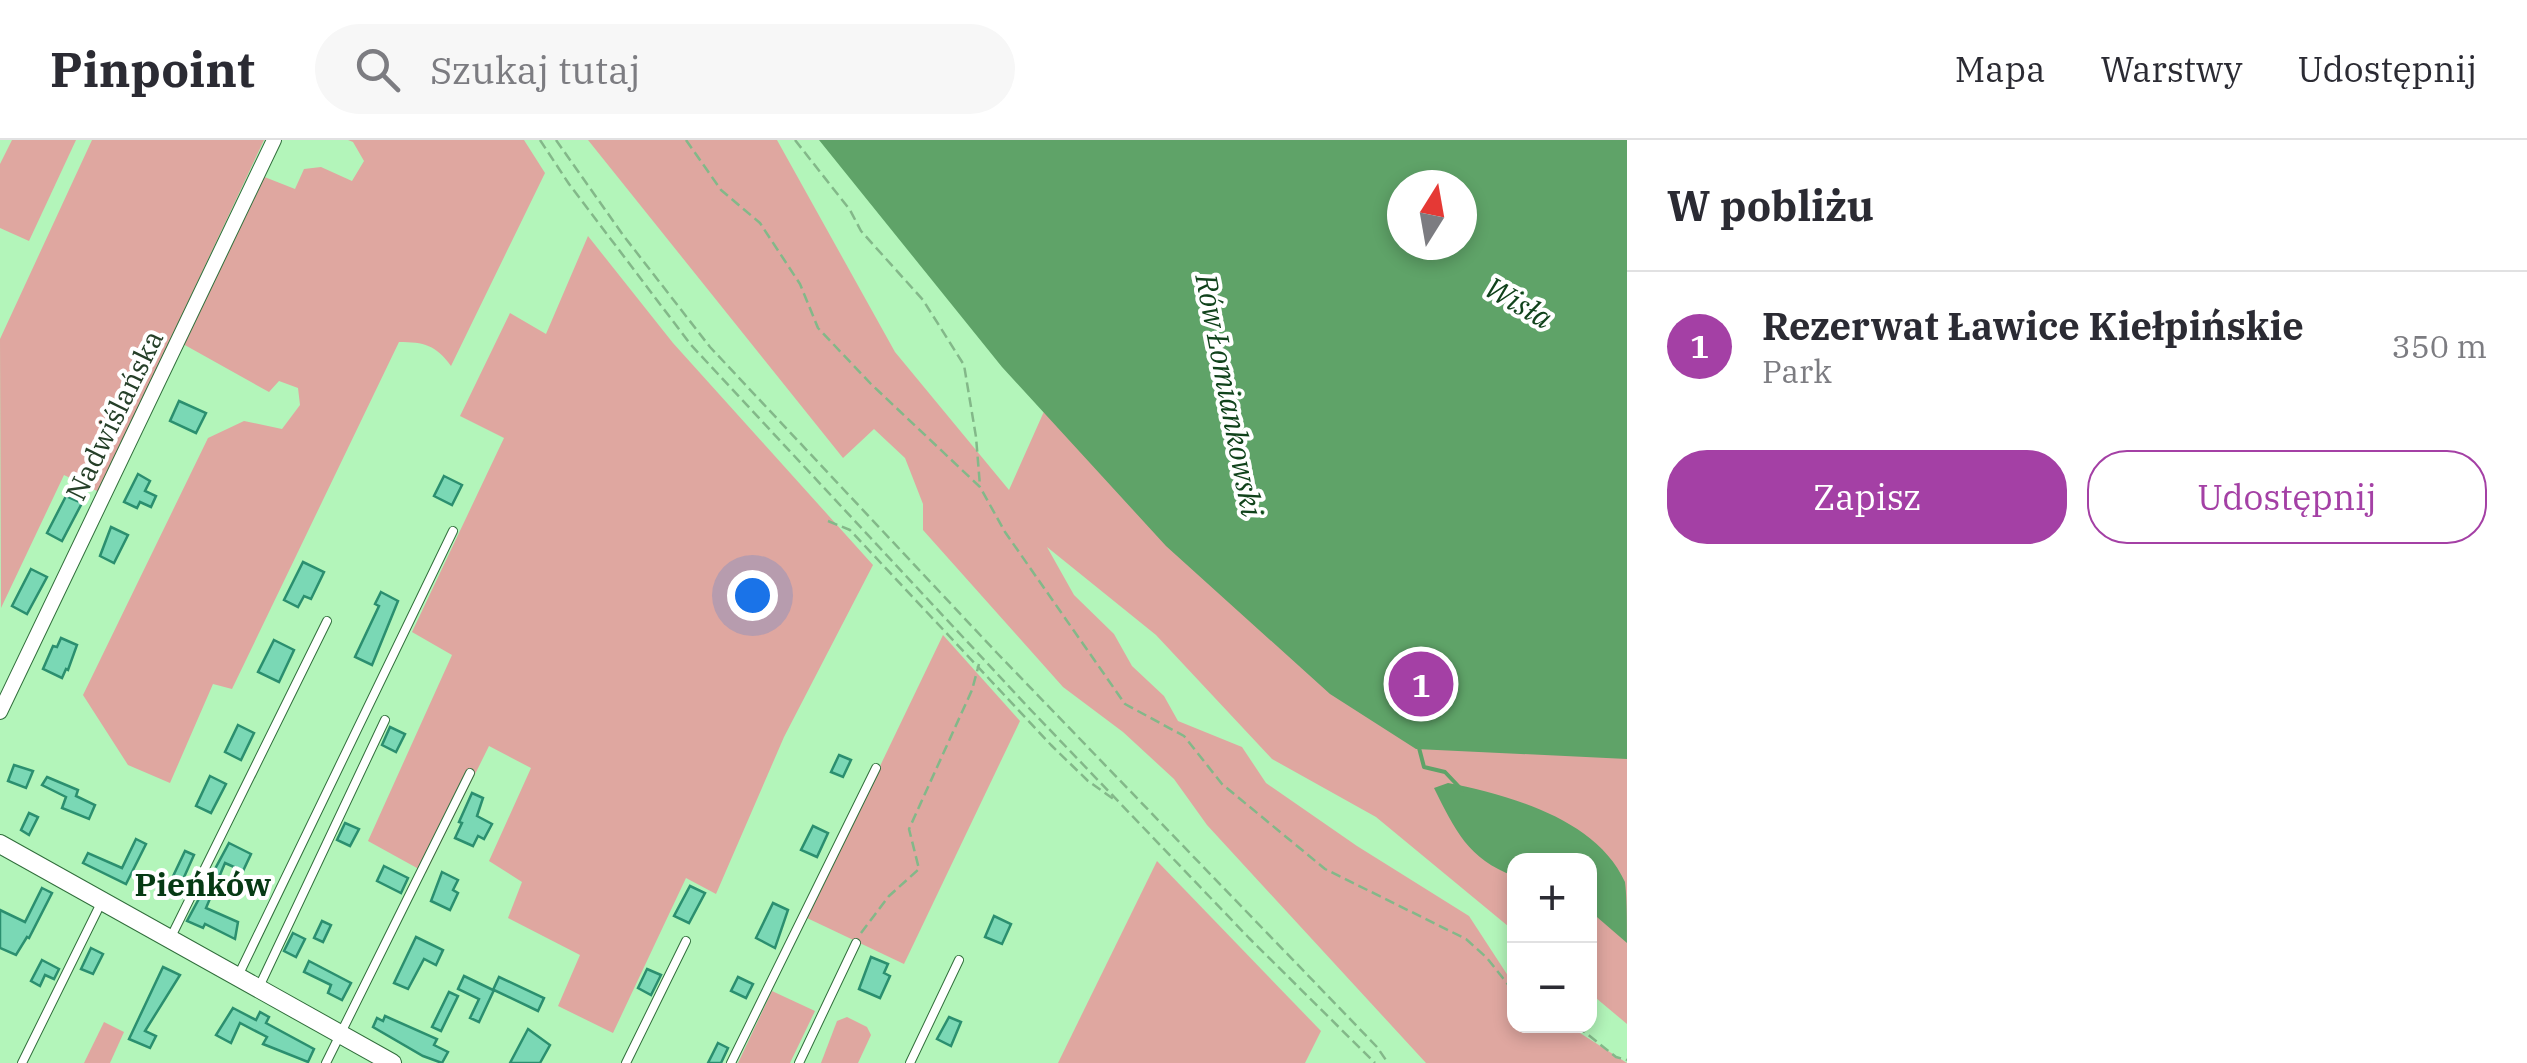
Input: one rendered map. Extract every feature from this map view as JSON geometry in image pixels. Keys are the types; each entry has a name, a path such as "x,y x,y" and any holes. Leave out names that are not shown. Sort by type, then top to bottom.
{"street":[{"name":"Nadwiślańska","path":"0,712 274,140"},
{"path":"0,844 392,1063"}],"lane":[{"path":"238,976 453,530"},
{"path":"170,938 327,622"},
{"path":"258,988 385,720"},
{"path":"731,1063 876,768"},
{"path":"326,1063 470,772"},
{"path":"22,1063 102,901"},
{"path":"626,1063 686,942"},
{"path":"799,1063 856,943"},
{"path":"910,1063 958,960"}],"path":[{"path":"540,140 691,345 1124,807 1374,1063"},
{"path":"556,140 623,236 710,347 1377,1046 1388,1063"},
{"path":"686,140 721,190 760,222 800,284 818,328 980,487 1005,532 1124,704 1184,736 1222,784 1325,869 1466,939 1507,983"},
{"path":"795,140 850,210 860,231 923,300 964,365 980,487"},
{"path":"828,522 850,530 1051,745 1124,807"},
{"path":"856,943 889,896 920,869 910,829 972,690 979,664"},
{"path":"1586,1033 1616,1057 1627,1060"}],"shaded area":[{"path":"12,140 76,140 29,241 0,228 0,164"},
{"path":"92,140 264,140 99,492 64,475 1,608 0,339"},
{"path":"348,140 524,140 545,173 451,366 429,346 399,342 232,689 213,684 170,783 128,765 83,695 208,438 244,421 282,429 300,405 298,388 279,381 269,392 183,344 262,176 295,189 304,169 321,167 352,181 364,161"},
{"path":"588,140 777,140 895,352 1009,490 1165,140 1627,140 1627,1024 1597,999 1597,853 1507,853 1507,925 1376,817 1272,759 1156,635 1047,547 1074,595 1114,634 1132,666 1164,696 1178,721 1242,747 1266,783 1469,916 1507,974 1507,1033 1580,1033 1627,1063 1426,1063 1207,825 1174,779 1123,732 1063,687 923,530 923,504 905,458 874,429 843,458"},
{"path":"588,236 673,343 873,565 784,737 716,894 686,878 613,1033 558,1006 580,955 508,918 522,882 489,861 531,768 489,746 426,873 368,841 452,655 412,632 504,438 460,416 510,313 546,334"},
{"path":"943,635 1020,721 904,964 807,918"},
{"path":"1157,861 1321,1031 1305,1063 1058,1063"},
{"path":"772,991 815,1011 790,1063 738,1063"},
{"path":"847,1017 867,1027 871,1035 858,1063 821,1063 837,1021"},
{"path":"104,1022 124,1032 110,1063 84,1063"}],"water":[{"name":"Wisła","path":"819,140 1627,140 1627,759 1416,749 1330,694 1166,546 1002,367"},
{"path":"1448,783 1523,803 1573,826 1594,842 1612,860 1625,882 1627,943 1597,917 1597,853 1507,853 1507,873 1474,852 1434,788"}],"building":[{"path":"179,401 206,413 196,433 170,421"},
{"path":"138,474 150,481 145,491 156,496 151,507 140,502 137,508 124,502"},
{"path":"444,476 462,485 452,505 434,496"},
{"path":"66,496 82,503 62,541 47,533"},
{"path":"111,527 128,535 114,563 100,556"},
{"path":"303,562 324,572 311,599 304,596 298,607 284,600"},
{"path":"31,569 47,577 27,614 12,606"},
{"path":"381,592 398,601 372,665 355,657 379,606 375,604"},
{"path":"61,638 77,645 62,678 43,669"},
{"path":"274,640 294,650 279,682 258,672"},
{"path":"238,725 254,733 241,760 225,752"},
{"path":"390,727 405,734 396,752 382,745"},
{"path":"839,755 851,760 843,777 831,772"},
{"path":"14,765 33,771 26,788 8,781"},
{"path":"210,776 226,784 211,813 196,806"},
{"path":"47,777 78,790 76,796 95,805 89,819 62,808 66,797 42,785"},
{"path":"472,793 483,798 477,816 492,824 484,839 478,836 473,846 455,838"},
{"path":"29,813 38,817 29,835 21,830"},
{"path":"345,823 359,829 350,846 337,840"},
{"path":"813,826 828,833 817,857 801,850"},
{"path":"136,839 146,844 126,884 83,863 88,853 122,868"},
{"path":"229,843 251,854 243,871 225,863 206,908 238,922 235,939 205,924 203,928 187,921"},
{"path":"185,851 194,855 181,884 187,887 182,897 167,889"},
{"path":"384,866 408,878 401,893 377,881"},
{"path":"442,872 458,880 453,890 458,893 450,910 431,901"},
{"path":"690,886 705,893 689,923 674,916"},
{"path":"42,888 52,893 29,938 16,955 0,948 0,910 25,922"},
{"path":"773,903 788,910 775,948 756,938"},
{"path":"994,916 1011,924 1002,944 985,937"},
{"path":"322,921 331,925 323,942 314,938"},
{"path":"293,933 305,939 296,957 284,951"},
{"path":"416,937 443,950 436,965 424,959 408,989 394,983"},
{"path":"91,948 103,954 93,974 81,969"},
{"path":"871,957 888,964 884,973 890,976 880,998 859,989"},
{"path":"42,960 59,969 54,979 45,975 40,986 31,981"},
{"path":"309,961 351,983 342,1000 328,993 331,985 304,972"},
{"path":"163,967 180,975 145,1031 156,1036 150,1048 129,1039"},
{"path":"647,969 661,975 651,995 638,988"},
{"path":"464,976 493,990 499,977 544,998 538,1011 494,990 479,1022 470,1018 479,999 458,989"},
{"path":"738,977 753,984 746,998 731,991"},
{"path":"449,992 458,996 441,1031 432,1027"},
{"path":"233,1008 256,1020 260,1012 269,1017 266,1023 314,1049 308,1062 263,1044 267,1037 240,1023 231,1043 216,1035"},
{"path":"385,1016 437,1039 434,1045 448,1052 442,1063 373,1027 377,1018 383,1021"},
{"path":"949,1017 961,1022 951,1046 937,1039"},
{"path":"528,1029 550,1045 540,1063 510,1063"},
{"path":"718,1043 728,1048 721,1063 708,1063"}],"waterway":[{"name":"Rów Łomiankowski","path":"1418,744 1424,767 1445,772 1462,790"}],"place":[{"name":"Rezerwat Ławice Kiełpińskie","path":"1421,684"}],"district":[{"name":"Pieńków","path":"203,884"}]}
